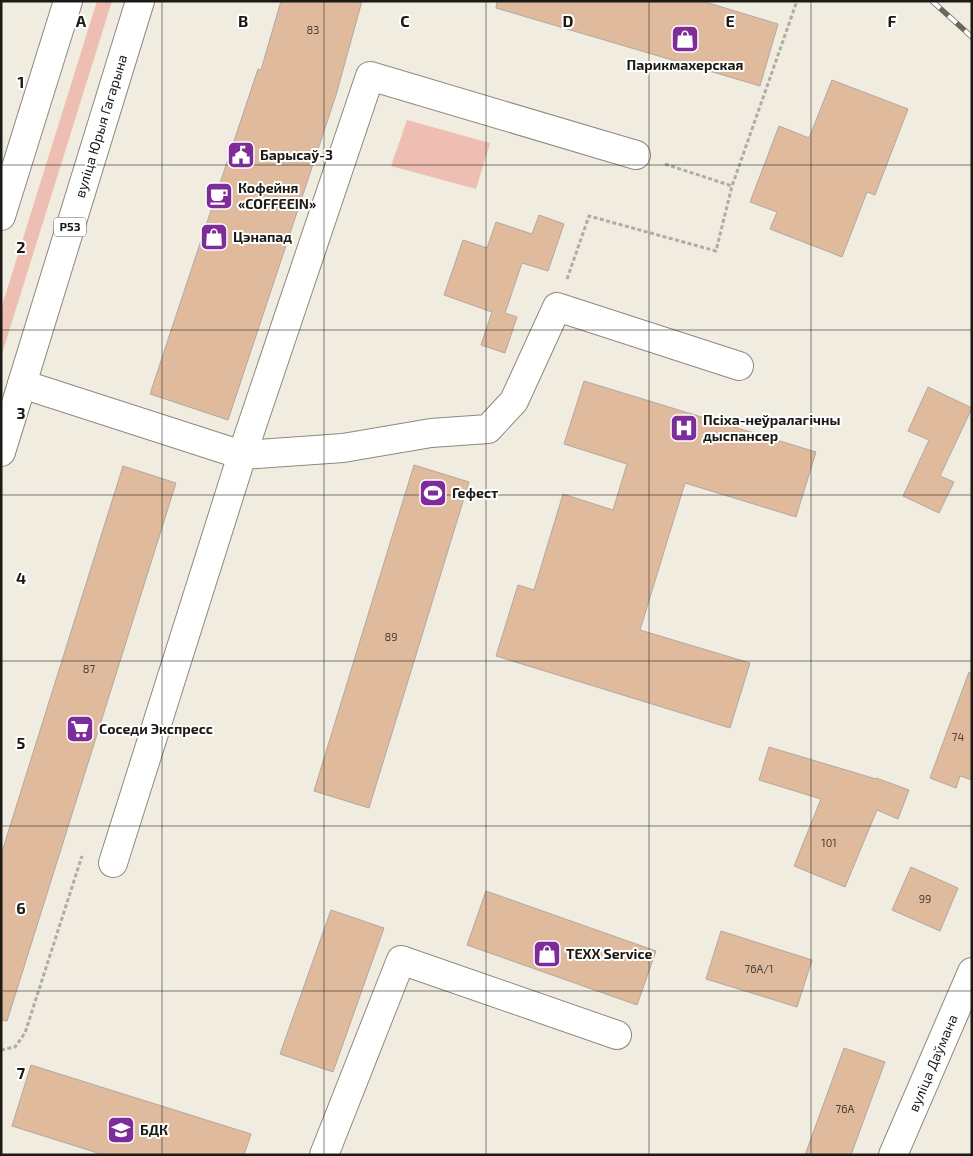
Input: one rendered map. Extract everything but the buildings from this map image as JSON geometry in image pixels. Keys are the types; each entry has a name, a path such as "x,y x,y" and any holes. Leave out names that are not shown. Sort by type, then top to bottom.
{"main road":[{"path":"1,216 68,1"},
{"name":"вуліца Юрыя Гагарына","path":"1,452 140,1"},
{"path":"113,863 242,455 370,76 636,155"},
{"path":"22,384 242,455 344,448 431,433 488,429 514,400 557,307 739,366"},
{"path":"324,1155 401,960 617,1036"},
{"name":"вуліца Даўмана","path":"894,1155 972,972"}],"path":[{"path":"557,307 589,216 716,250 732,186 797,1"},
{"path":"636,155 732,186"},
{"path":"1,1050 15,1046 25,1033 82,855"}],"shaded area":[{"path":"97,1 112,1 1,357 1,309"},
{"path":"407,120 490,143 476,189 391,166"}],"railway":[{"path":"932,1 972,37"}],"place":[{"name":"Парикмахерская","path":"685,39"},
{"name":"Барысаў-3","path":"241,155"},
{"name":"Кофейня «COFFEEIN»","path":"219,196"},
{"name":"Цэнапад","path":"214,237"},
{"name":"Псіха-неўралагічны дыспансер","path":"684,428"},
{"name":"Гефест","path":"433,493"},
{"name":"Соседи Экспресс","path":"80,729"},
{"name":"TEXX Service","path":"547,954"},
{"name":"БДК","path":"121,1130"}]}
